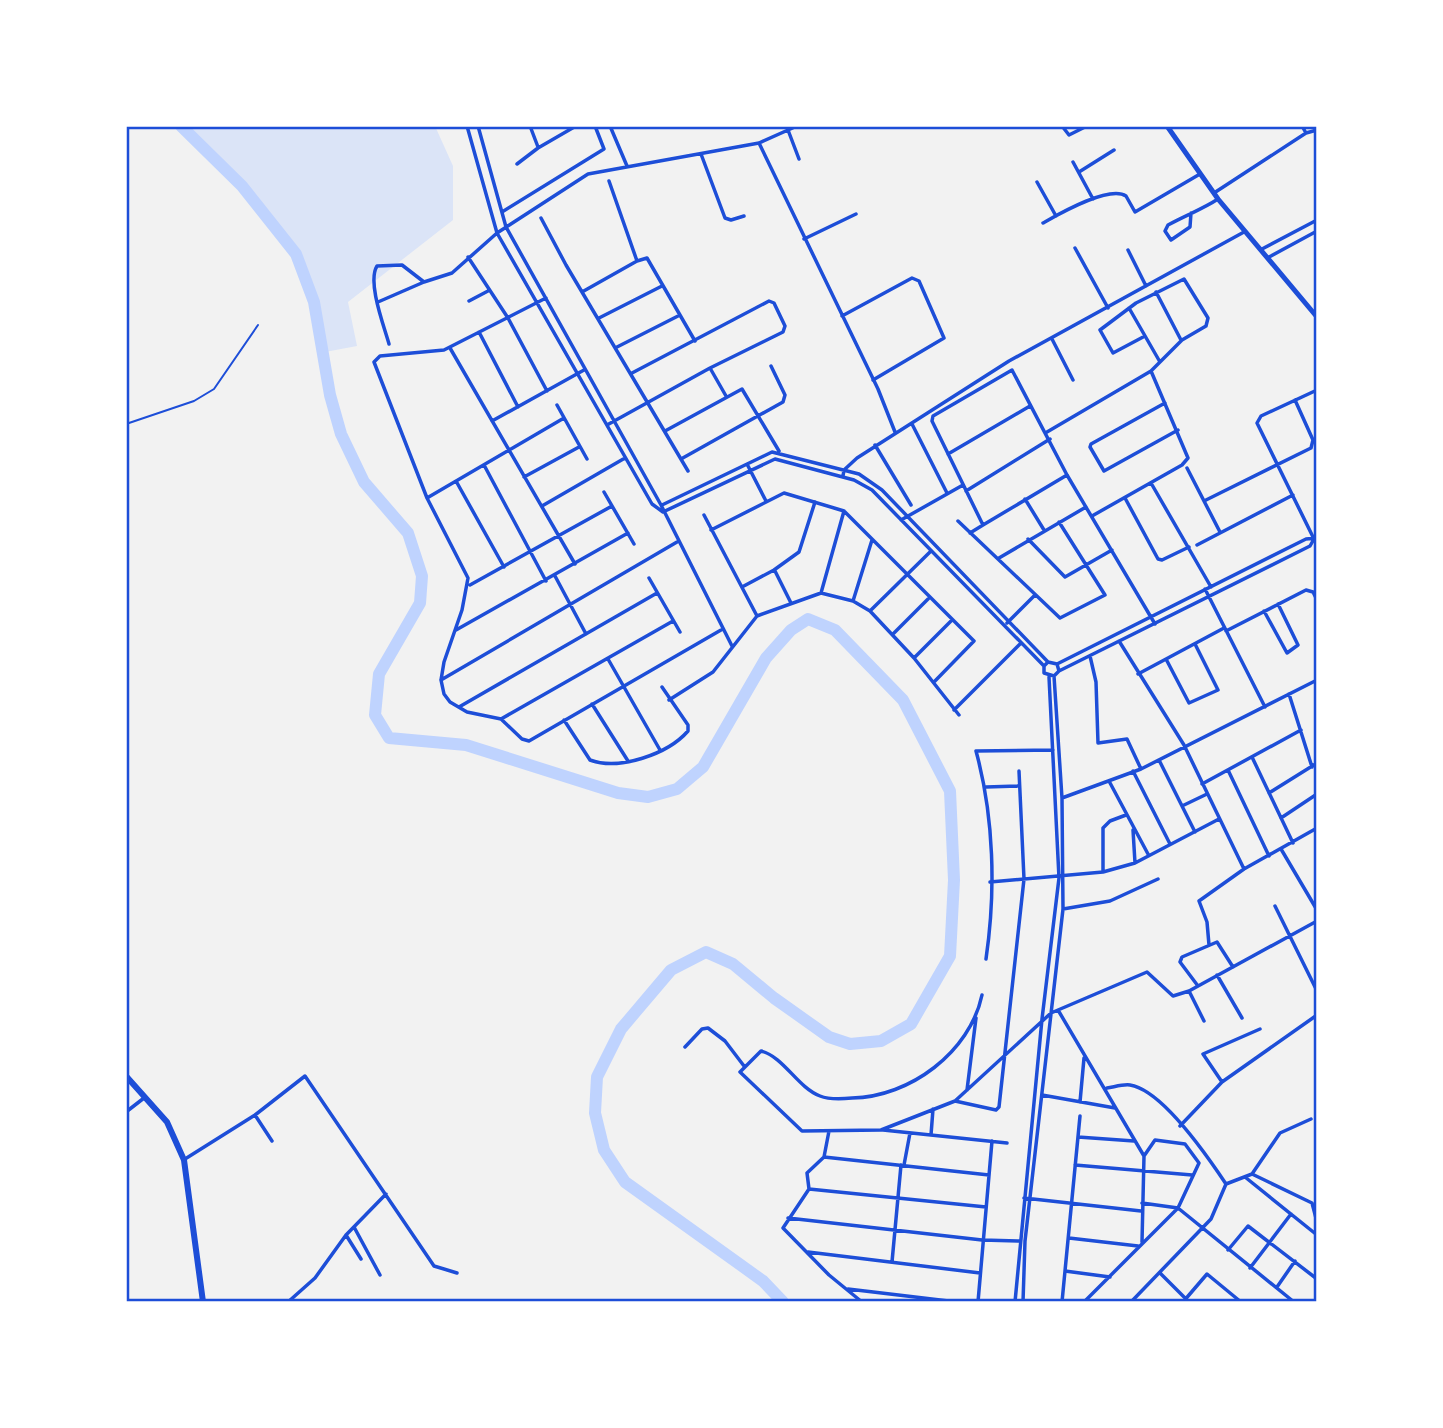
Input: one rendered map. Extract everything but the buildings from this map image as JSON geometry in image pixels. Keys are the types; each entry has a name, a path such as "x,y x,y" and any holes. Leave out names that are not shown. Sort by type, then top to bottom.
{"main road":[{"path":"1167,126 1216,196 1317,317"},
{"path":"126,1076 167,1122 184,1160 204,1302"}],"street":[{"path":"467,126 497,233 654,508 663,512 768,461 782,459 843,476 872,490 1007,624 1048,662 1057,664 1306,539 1315,538"},
{"path":"478,126 506,227 661,505 721,630 732,646"},
{"path":"530,126 538,148"},
{"path":"517,164 576,126"},
{"path":"502,212 604,149 595,126"},
{"path":"610,126 628,166"},
{"path":"378,302 452,273 497,233 588,174 758,144 797,126"},
{"path":"1062,126 1069,135 1087,126"},
{"path":"1302,126 1306,133"},
{"path":"788,130 799,159"},
{"path":"1191,213 1190,227 1171,240 1165,231 1168,225 1191,213 1306,133 1317,130"},
{"path":"758,144 873,380 895,432"},
{"path":"1079,172 1114,150"},
{"path":"702,154 725,218 731,220 744,216"},
{"path":"1073,162 1093,199"},
{"path":"1042,223 1093,199 1121,193 1135,212 1200,174"},
{"path":"609,181 637,261"},
{"path":"1037,182 1056,216"},
{"path":"804,239 856,214"},
{"path":"541,218 688,471"},
{"path":"1262,249 1317,220"},
{"path":"843,476 844,470 875,444 966,386 1246,231"},
{"path":"1269,257 1317,231"},
{"path":"1075,248 1108,308"},
{"path":"1128,250 1146,286"},
{"path":"468,257 508,318 547,391"},
{"path":"582,292 647,258 695,341"},
{"path":"389,344 378,302 374,272 377,266 402,265 424,282"},
{"path":"842,316 912,278 919,281 944,338 873,380"},
{"path":"1047,432 1152,371 1182,340 1203,328 1208,318 1184,279 1129,308 1102,326 1100,334 1113,353 1145,335"},
{"path":"599,318 662,286"},
{"path":"469,301 488,291"},
{"path":"1156,292 1182,340"},
{"path":"546,298 450,348 380,356 374,362 427,498 466,572 469,585 441,680 444,694 458,708 501,719 525,741 721,630"},
{"path":"607,425 710,368 785,331 774,303 767,302 632,373"},
{"path":"1129,308 1160,362"},
{"path":"617,347 680,315"},
{"path":"479,331 518,407"},
{"path":"1052,339 1073,380"},
{"path":"450,348 575,564"},
{"path":"681,459 785,400 771,366"},
{"path":"710,368 726,396"},
{"path":"492,421 584,370"},
{"path":"983,525 932,421 933,415 1008,370 1015,374 1067,475 1155,624"},
{"path":"1092,516 1186,461 1188,454 1152,371"},
{"path":"665,432 743,389 779,452"},
{"path":"1315,538 1278,467 1258,421 1261,416 1317,390"},
{"path":"1204,501 1278,467 1314,443 1295,400"},
{"path":"1165,403 1090,447 1104,471 1178,430"},
{"path":"557,405 587,459"},
{"path":"948,454 1030,406"},
{"path":"427,498 564,418"},
{"path":"912,424 947,493"},
{"path":"966,491 1050,439"},
{"path":"875,444 911,505"},
{"path":"524,477 579,447"},
{"path":"661,505 669,504 747,464 779,452 844,470 876,485 932,550"},
{"path":"542,506 626,458"},
{"path":"747,464 766,501"},
{"path":"483,465 546,581"},
{"path":"1187,468 1220,533"},
{"path":"970,533 1067,475"},
{"path":"456,481 504,567"},
{"path":"1151,483 1211,587"},
{"path":"901,520 963,485"},
{"path":"604,492 634,544"},
{"path":"711,530 784,493 844,511 974,642 934,682"},
{"path":"1197,545 1293,495"},
{"path":"1025,498 1044,530"},
{"path":"1125,498 1158,559 1162,560 1189,547"},
{"path":"742,587 774,570 799,552 815,502"},
{"path":"469,585 612,506"},
{"path":"999,558 1086,507"},
{"path":"821,593 844,511"},
{"path":"704,515 757,616"},
{"path":"958,521 1060,618 1104,597 1059,522"},
{"path":"456,630 628,533"},
{"path":"1023,1302 1030,1198 1063,909 1062,798 1055,677 1059,671 1310,546 1315,538"},
{"path":"853,601 872,539"},
{"path":"1028,539 1063,577 1112,550"},
{"path":"441,680 677,542"},
{"path":"870,611 932,550"},
{"path":"774,570 791,603"},
{"path":"555,576 586,634"},
{"path":"649,578 680,632"},
{"path":"1205,589 1265,707"},
{"path":"1138,674 1306,590 1313,592 1317,600"},
{"path":"458,708 657,593"},
{"path":"669,699 713,672 757,616 821,593 853,601 870,611 914,658 959,715"},
{"path":"1007,624 1035,595"},
{"path":"893,634 930,597"},
{"path":"1264,611 1287,653 1298,645 1278,604"},
{"path":"914,658 952,620"},
{"path":"501,719 673,621"},
{"path":"1007,624 1044,666 1044,673 1055,677"},
{"path":"1116,635 1184,745 1244,869"},
{"path":"954,710 1021,643"},
{"path":"1166,659 1189,703 1218,690 1195,644"},
{"path":"1090,656 1096,682 1097,743 1127,739 1141,769"},
{"path":"608,659 660,750"},
{"path":"1044,666 1048,662"},
{"path":"1057,664 1059,671"},
{"path":"1015,1302 1042,1019 1062,877 1049,677"},
{"path":"1056,799 1141,769 1317,680"},
{"path":"564,720 590,760 612,765 628,761 660,750 685,734 688,727 662,687"},
{"path":"1289,694 1312,767"},
{"path":"592,704 628,761"},
{"path":"1202,784 1301,730"},
{"path":"986,959 990,882 986,787 976,751 1053,750"},
{"path":"1252,757 1293,843"},
{"path":"1159,760 1195,832"},
{"path":"1269,793 1317,763"},
{"path":"1228,770 1269,856"},
{"path":"955,1101 997,1110 1024,879 1019,771"},
{"path":"1133,771 1170,845"},
{"path":"1109,781 1148,855"},
{"path":"986,787 1019,786"},
{"path":"1182,806 1208,794"},
{"path":"1281,818 1317,794"},
{"path":"1104,872 1103,828 1110,821 1127,814"},
{"path":"990,882 1104,872 1135,863 1219,819"},
{"path":"1133,827 1135,863"},
{"path":"1209,945 1207,922 1199,901 1244,869 1317,828"},
{"path":"1281,849 1317,910"},
{"path":"1063,909 1110,901 1158,879"},
{"path":"1275,906 1317,991"},
{"path":"881,1130 955,1101 967,1093 1051,1013 1147,972 1173,996 1198,986 1317,921"},
{"path":"1198,986 1180,960 1209,945 1220,943 1233,967"},
{"path":"1217,975 1242,1018"},
{"path":"1189,990 1204,1021"},
{"path":"967,1093 976,1016 982,995"},
{"path":"1058,1010 1107,1088 1115,1108 1144,1156 1146,1171 1141,1211 1142,1241"},
{"path":"1180,1126 1222,1082 1317,1015"},
{"path":"976,1016 946,1056 927,1074 866,1098 827,1098 817,1095 765,1051 759,1051 740,1072 799,1130 881,1130 1007,1143"},
{"path":"685,1047 702,1030 708,1028 725,1041 744,1066"},
{"path":"1222,1082 1203,1054 1260,1029"},
{"path":"1080,1102 1084,1058"},
{"path":"184,1160 255,1115 305,1076 434,1266 457,1273"},
{"path":"1107,1088 1135,1087 1157,1101 1199,1146 1226,1184"},
{"path":"1042,1095 1115,1108"},
{"path":"126,1112 146,1097"},
{"path":"931,1135 933,1110"},
{"path":"255,1115 272,1141"},
{"path":"1062,1302 1080,1116"},
{"path":"1252,1174 1280,1133 1311,1119"},
{"path":"829,1131 824,1157 807,1173 809,1189 783,1225 785,1231 862,1302"},
{"path":"892,1262 896,1198 910,1133"},
{"path":"1078,1137 1134,1141"},
{"path":"1084,1302 1142,1241 1178,1208 1199,1160 1185,1144 1156,1140 1144,1156"},
{"path":"978,1302 992,1141"},
{"path":"824,1157 989,1175"},
{"path":"1075,1165 1192,1175"},
{"path":"1131,1302 1203,1227 1215,1212 1218,1197 1226,1184 1244,1176 1252,1174 1312,1203 1317,1222"},
{"path":"1244,1176 1317,1235"},
{"path":"809,1189 986,1207"},
{"path":"288,1302 315,1278 346,1235 386,1194"},
{"path":"1024,1198 1141,1211"},
{"path":"1312,1203 1317,1199"},
{"path":"1142,1203 1178,1208 1294,1302"},
{"path":"1250,1268 1291,1214"},
{"path":"788,1219 982,1240 1026,1241"},
{"path":"1228,1250 1247,1226 1317,1279"},
{"path":"354,1227 380,1275"},
{"path":"346,1235 361,1259"},
{"path":"1069,1238 1138,1246"},
{"path":"808,1252 980,1273"},
{"path":"1276,1287 1294,1261"},
{"path":"1065,1272 1110,1277"},
{"path":"1160,1273 1186,1301 1207,1274 1241,1302"},
{"path":"847,1289 957,1302"}],"lane":[{"path":"126,424 194,401 214,389 258,325"}],"shaded area":[{"path":"182,126 435,126 453,166 453,220 348,302 357,346 325,352 302,265 286,238 244,186"}],"waterway":[{"path":"181,126 242,186 296,254 314,302 330,395 341,434 364,482 408,533 422,576 420,603 379,674 375,715 389,738 466,745 618,793 648,797 677,789 703,767 766,658 791,630 808,619 835,630 903,700 950,791 954,880 950,956 911,1024 881,1041 850,1044 829,1037 774,998 733,964 706,952 671,970 621,1029 597,1077 595,1113 604,1150 625,1182 763,1281 783,1302"}]}
